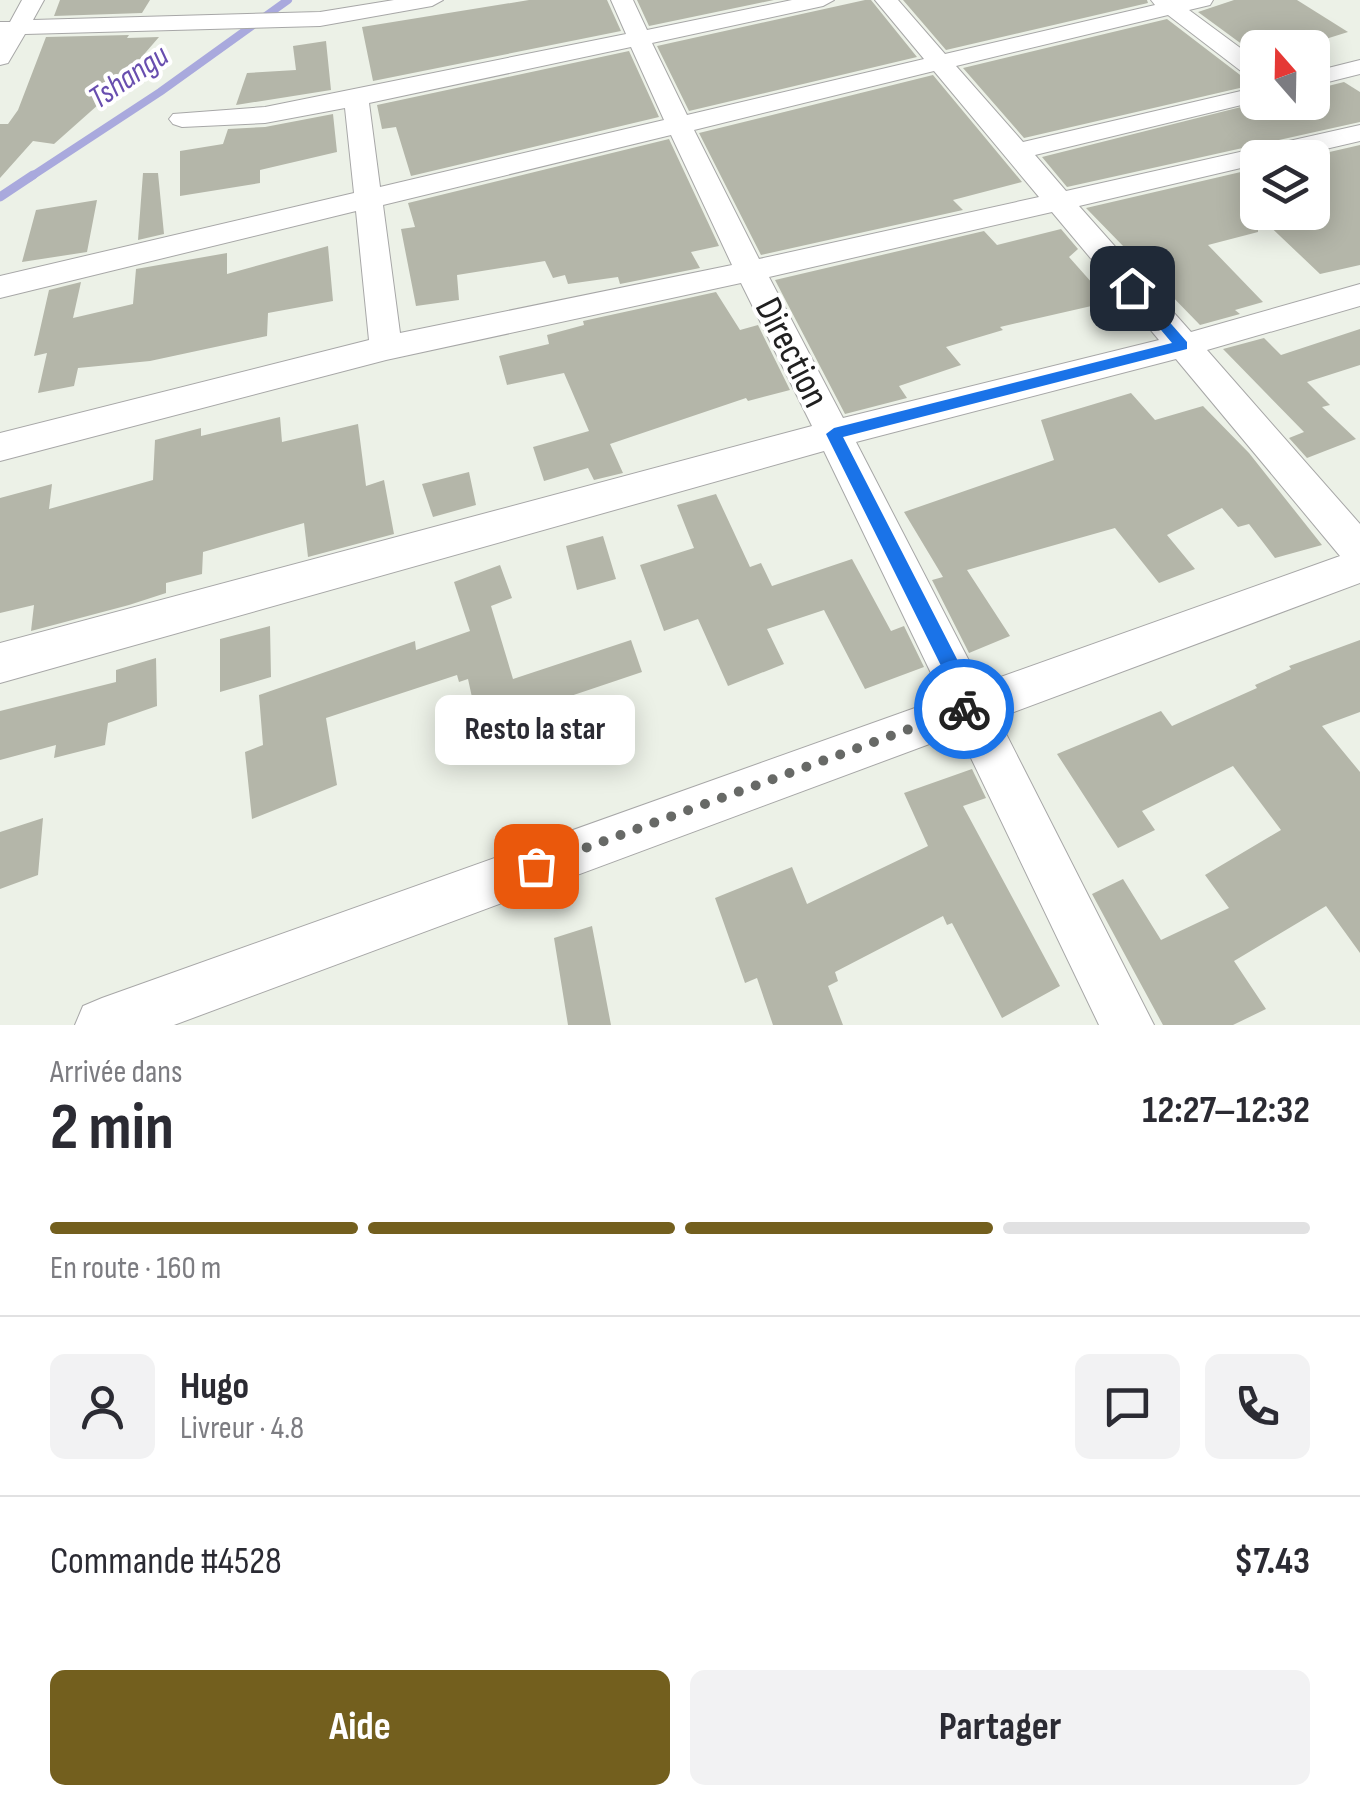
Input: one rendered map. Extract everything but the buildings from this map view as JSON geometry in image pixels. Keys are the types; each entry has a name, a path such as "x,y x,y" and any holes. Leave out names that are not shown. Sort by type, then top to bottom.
{"street":[{"path":"0,58 10,28 34,0"},
{"path":"10,28 85,22 320,19 432,0"},
{"name":"Direction","path":"622,0 678,125 971,706 1052,882 1127,1025"},
{"path":"182,119 265,115 823,0"},
{"path":"886,0 1360,551"},
{"path":"0,287 941,64 1167,4 1202,0"},
{"path":"1167,4 1240,59"},
{"path":"1330,74 1360,66"},
{"path":"356,98 386,348"},
{"path":"1016,152 1240,98"},
{"path":"0,447 386,348 752,271 1360,133"},
{"path":"0,663 834,434 1182,346 1360,295"},
{"path":"102,1025 1360,566"}],"waterway":[{"name":"Tshangu","path":"29,178 160,92 288,0"},
{"name":"Tshangu","path":"0,197 33,175"}],"way so far":[{"path":"536,866 964,709"}],"place":[{"name":"Resto la star","path":"536,866"}],"route":[{"path":"964,709 971,706 834,434 1182,346 1132,288"}]}
